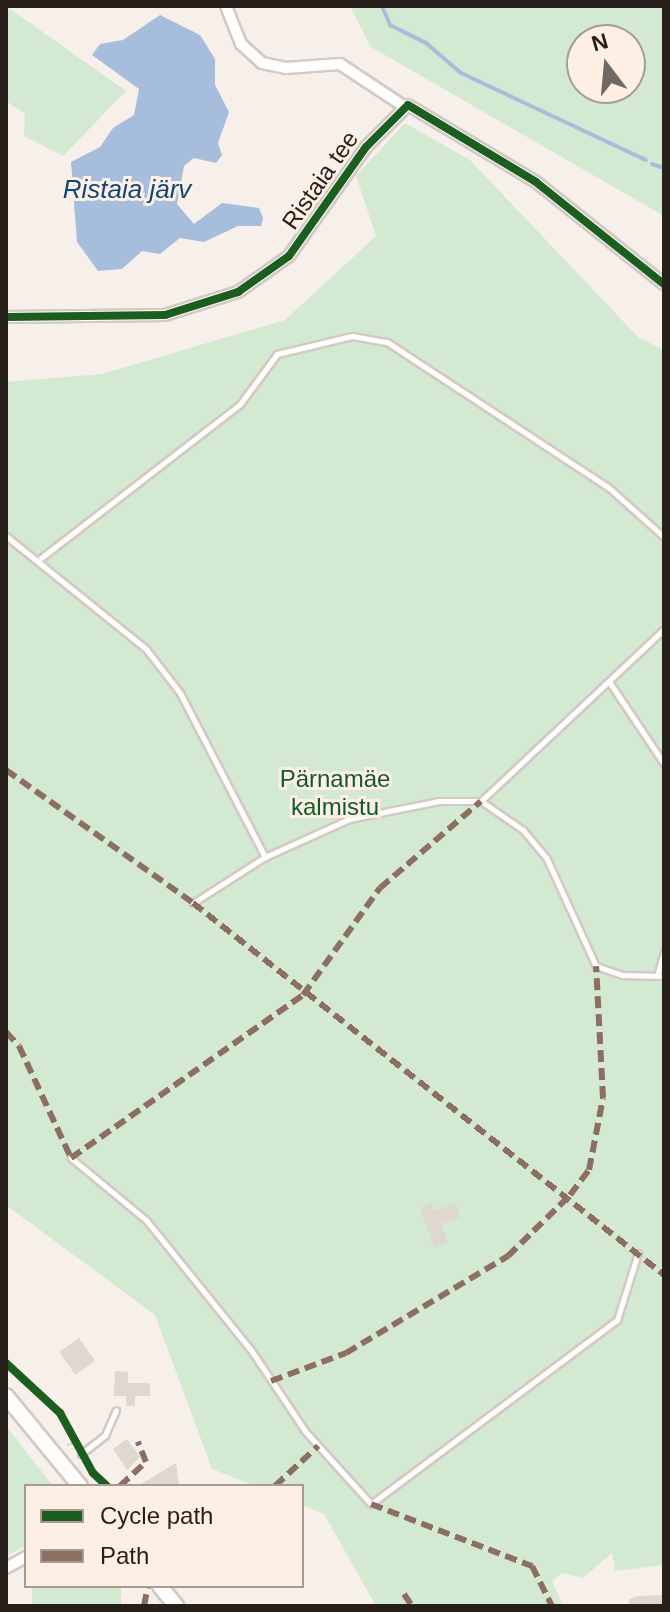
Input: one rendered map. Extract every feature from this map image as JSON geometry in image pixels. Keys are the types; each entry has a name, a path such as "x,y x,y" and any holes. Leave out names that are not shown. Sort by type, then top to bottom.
{"main road":[{"path":"6,1396 78,1484"},
{"path":"162,1588 176,1606"}],"street":[{"path":"226,6 241,44 262,63 286,68 340,64 405,107 417,105 491,151 664,284"},
{"name":"Ristaia tee","path":"6,317 165,315 238,292 304,240 366,147 405,107"},
{"path":"6,1568 24,1558"}],"lane":[{"path":"41,558 240,404 277,354 352,336 387,342 608,487 664,537"},
{"path":"6,536 41,558 146,649 180,693 265,857"},
{"path":"481,801 664,629"},
{"path":"610,683 664,764"},
{"path":"193,903 265,857 349,819 439,801 481,801 523,830 546,857 596,966 622,975 661,976 664,951"},
{"path":"71,1158 146,1220 251,1350 305,1431 371,1504 617,1320 638,1253"},
{"path":"81,1454 105,1435 116,1410"}],"path":[{"path":"71,1433 71,1444 81,1454"}],"green space":[{"path":"6,6 126,91 63,156 24,136 25,114 6,101"},
{"path":"350,6 664,6 664,216 371,47"},
{"name":"Pärnamäe kalmistu","path":"405,123 470,160 639,338 664,350 664,1565 615,1571 612,1553 583,1578 562,1573 552,1581 563,1606 376,1606 324,1514 304,1506 304,1484 250,1484 212,1469 155,1315 6,1205 6,382 102,374 285,320 376,236 356,176"},
{"path":"6,1426 51,1484 24,1484 24,1547 6,1556"},
{"path":"32,1588 121,1588 121,1606 32,1606"}],"water":[{"name":"Ristaia järv","path":"160,15 200,35 215,59 215,85 229,112 218,143 222,155 216,163 194,158 184,166 177,204 194,224 222,203 259,208 263,218 261,226 238,226 204,242 180,238 160,254 142,251 122,269 98,271 77,242 71,162 100,147 113,128 134,115 139,89 92,55 100,44 123,40"}],"building":[{"path":"432,1203 434,1211 456,1203 460,1217 441,1224 448,1243 434,1248 420,1208"},
{"path":"79,1338 95,1361 75,1375 59,1352"},
{"path":"115,1371 128,1372 128,1383 150,1383 150,1396 135,1396 135,1406 126,1406 126,1396 114,1396"},
{"path":"127,1439 140,1457 127,1470 113,1449"},
{"path":"176,1463 179,1484 141,1484"},
{"path":"664,1595 664,1606 629,1606 629,1599 638,1596"}],"waterway":[{"path":"382,6 390,25 426,43 461,73 646,160"},
{"path":"652,164 664,168"}],"marked path":[{"path":"6,770 193,903 664,1275"},
{"path":"6,1032 19,1046 71,1158 303,995 380,888 481,801"},
{"path":"271,1381 346,1353 508,1256 570,1195 589,1170 603,1098 596,966"},
{"path":"122,1484 146,1462 138,1442"},
{"path":"277,1484 318,1446"},
{"path":"371,1504 532,1566 552,1606"},
{"path":"144,1606 148,1588"},
{"path":"404,1594 412,1606"}],"cycle path":[{"path":"6,317 165,315 238,292 289,256 366,147 408,105 536,182 664,284"},
{"path":"6,1363 60,1413 93,1473 105,1484"}]}
